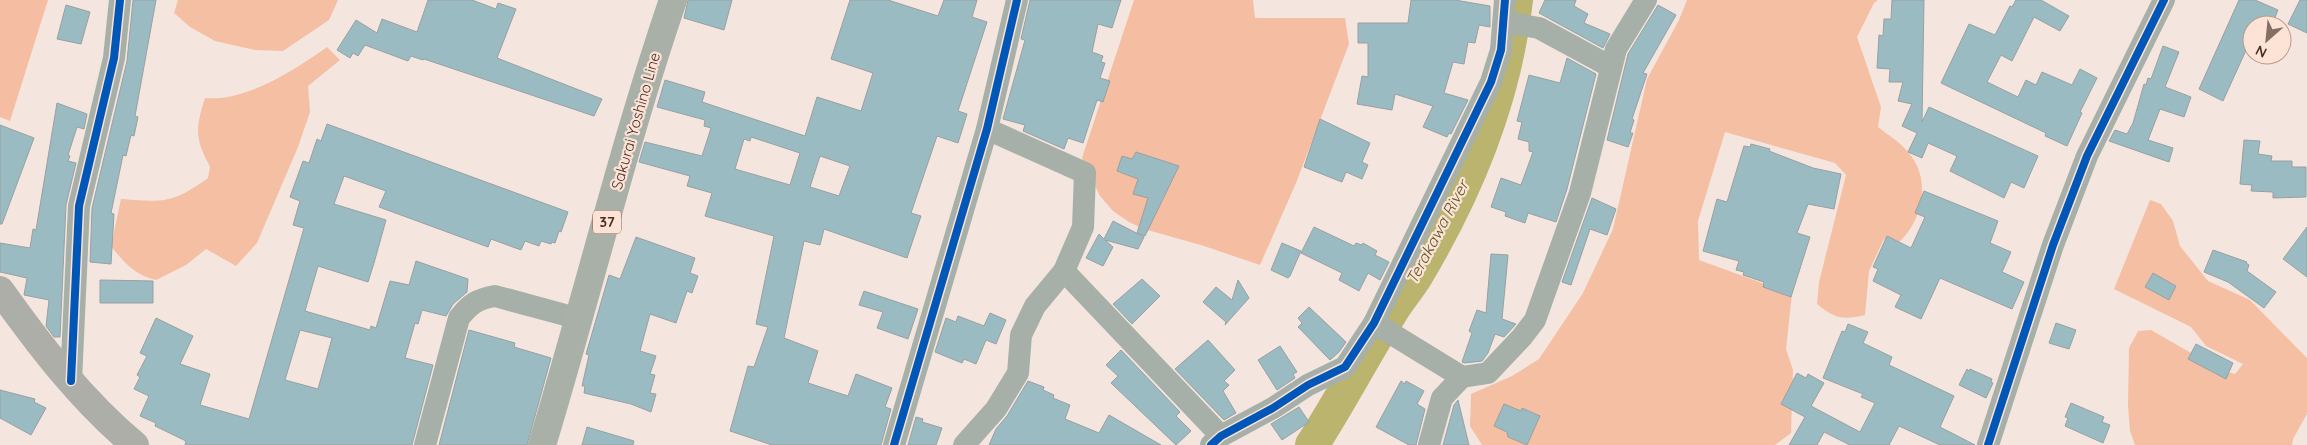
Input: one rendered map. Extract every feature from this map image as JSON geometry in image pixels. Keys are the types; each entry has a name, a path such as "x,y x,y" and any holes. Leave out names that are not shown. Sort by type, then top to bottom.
{"highway":[{"path":"0,290 71,381 107,421 135,445"}],"main road":[{"name":"Sakurai Yoshino Line","path":"542,445 580,319 649,71 673,0"}],"street":[{"path":"71,381 79,206 114,58 120,0"},
{"path":"894,445 987,129 1017,0"},
{"path":"1429,445 1442,398 1462,377 1488,373 1522,337 1535,320 1580,193 1616,49 1646,0"},
{"path":"1988,445 2053,245 2087,156 2164,0"},
{"path":"1064,271 1216,441 1308,385 1345,367 1380,327 1491,82 1501,50 1507,15 1539,28 1611,67"},
{"path":"964,445 996,410 1018,373 1021,335 1035,306 1064,271 1083,227 1085,173 987,129"},
{"path":"425,445 460,318 469,304 481,298 494,296 580,319"},
{"path":"1380,327 1462,377"}],"shaded area":[{"path":"0,0 48,0 10,121 0,117"},
{"path":"178,0 338,0 329,20 283,51 255,50 215,41 190,27 174,13"},
{"path":"1134,0 1253,0 1255,18 1345,18 1349,44 1296,183 1260,265 1204,246 1144,229 1113,211 1100,196 1082,158"},
{"path":"1687,0 1878,0 1874,3 1857,37 1881,107 1878,127 1898,142 1916,163 1922,188 1918,213 1905,236 1896,245 1884,239 1869,271 1865,315 1845,318 1829,313 1817,304 1819,282 1846,175 1835,163 1725,132 1698,221 1699,260 1792,294 1786,349 1793,370 1791,433 1775,445 1482,445 1470,426 1471,394 1512,376 1539,359 1583,293 1613,229 1647,79 1679,20"},
{"path":"327,47 340,60 308,86 310,112 298,147 257,243 236,266 206,249 186,265 156,280 136,272 125,263 111,246 121,199 158,201 176,197 208,178 210,167 201,149 198,134 199,118 205,98 220,98 253,90 285,74"},
{"path":"2150,200 2161,204 2173,221 2180,246 2208,281 2250,300 2307,358 2307,414 2293,439 2292,445 2135,445 2130,431 2128,406 2129,348 2138,331 2151,330 2221,370 2235,374 2243,364 2206,346 2191,327 2114,289"}],"building":[{"path":"133,0 156,0 135,116 138,117 134,136 131,135 126,156 123,155 111,213 114,214 111,264 90,262 92,208 127,61"},
{"path":"428,0 472,0 496,9 498,3 516,9 497,58 602,99 594,116 424,59 411,56 408,61 365,45 358,56 353,53 350,58 337,50 356,20 377,33 382,19 417,32"},
{"path":"688,0 732,0 724,30 684,18"},
{"path":"850,0 888,0 938,16 944,0 977,0 972,17 987,22 958,111 967,114 958,143 937,136 911,213 921,216 907,258 824,229 820,245 804,241 784,338 818,351 808,383 848,396 856,374 892,388 885,407 891,409 881,445 772,445 730,431 748,366 754,367 768,327 756,324 774,236 705,216 712,193 687,186 690,176 639,162 645,142 702,156 711,128 704,126 705,120 657,107 665,80 705,92 702,102 805,136 817,97 861,111 873,73 831,59","holes":["751,137 800,153 790,185 735,169 744,139 750,141","820,156 850,166 839,196 810,187"]},
{"path":"1030,0 1121,0 1112,28 1098,24 1092,52 1103,56 1101,62 1105,63 1100,78 1110,81 1103,102 1097,100 1083,143 1068,138 1064,149 1023,131 1025,125 1003,119 1025,40 1021,39"},
{"path":"1411,0 1455,0 1490,6 1490,27 1479,25 1475,43 1468,42 1464,64 1453,62 1444,93 1468,100 1451,134 1449,133 1447,137 1423,127 1433,106 1395,94 1392,110 1357,104 1362,76 1368,77 1368,43 1358,43 1358,23 1408,23"},
{"path":"1545,0 1576,0 1574,6 1588,14 1584,23 1610,34 1603,48 1539,13"},
{"path":"1892,0 1924,0 1922,122 1929,107 2038,156 2024,188 2011,182 2004,198 1950,171 1957,156 1928,143 1922,158 1908,152 1917,133 1902,126 1912,104 1898,101 1903,82 1889,82 1890,69 1877,68 1879,35 1883,36 1884,19 1891,19"},
{"path":"2016,0 2041,0 2069,16 2060,31 2034,17 2012,61 2001,55 1987,82 2018,97 2026,80 2036,85 2042,72 2072,85 2080,69 2097,78 2080,112 2082,113 2067,146 2045,136 2046,133 1941,83 1969,24 1995,35 2010,6 2012,7"},
{"path":"2239,0 2255,0 2278,10 2276,15 2242,15 2242,59 2223,101 2199,89"},
{"path":"2300,0 2307,0 2307,33 2292,26 2292,16"},
{"path":"66,5 90,12 81,44 57,39"},
{"path":"1658,5 1676,15 1643,73 1647,74 1632,119 1634,120 1630,133 1633,133 1628,147 1607,140 1628,54"},
{"path":"2163,46 2179,52 2165,87 2191,97 2184,117 2160,109 2148,140 2173,148 2169,162 2109,141 2115,130 2127,134 2133,123 2144,84 2146,85 2148,78 2151,79"},
{"path":"1567,58 1596,74 1567,189 1556,222 1528,213 1525,223 1505,216 1506,212 1491,207 1501,178 1521,185 1533,152 1529,151 1529,142 1518,139 1522,122 1517,121 1529,75 1560,83"},
{"path":"57,103 87,114 84,129 77,127 68,155 70,156 68,161 76,163 66,205 60,337 54,337 46,326 49,300 24,295 27,278 0,272 0,243 30,248 33,229 36,230"},
{"path":"1320,119 1370,143 1362,162 1368,165 1362,179 1346,172 1342,182 1304,167"},
{"path":"327,124 568,212 555,243 552,242 551,244 541,241 539,246 525,241 521,250 491,239 488,247 379,207 386,191 344,176 334,204 386,220 374,263 368,282 318,266 305,311 370,330 371,326 376,328 390,281 409,285 416,261 468,279 467,292 453,304 446,316 422,310 418,324 415,323 405,358 433,365 412,445 185,445 186,441 155,426 156,423 140,416 149,396 134,389 140,377 137,375 147,356 140,353 156,318 193,336 180,364 210,374 200,405 249,419 304,228 293,225 300,201 290,197 303,161 309,163 317,139 321,141","holes":["300,330 332,338 318,389 285,380"]},
{"path":"0,125 34,138 2,224 0,224"},
{"path":"2244,140 2260,141 2258,154 2272,156 2271,161 2292,161 2292,167 2306,167 2306,197 2273,198 2273,192 2251,191 2252,185 2240,184"},
{"path":"1751,144 1770,149 1769,151 1813,168 1841,174 1834,209 1808,204 1797,233 1810,237 1791,297 1763,287 1764,282 1743,275 1744,272 1736,270 1739,261 1703,251 1717,199 1727,202 1744,146 1750,147"},
{"path":"1136,152 1179,166 1145,236 1137,233 1148,198 1133,194 1138,179 1117,171 1122,156 1132,159"},
{"path":"1924,191 1998,221 1990,243 2011,252 2002,272 2024,282 2012,309 1940,278 1921,319 1895,307 1901,295 1873,281 1878,269 1873,267 1887,236 1911,248 1925,217 1915,213"},
{"path":"1592,198 1616,209 1607,235 1590,229 1571,285 1562,282"},
{"path":"1113,221 1144,237 1138,249 1105,240 1113,247 1103,266 1086,258 1099,234 1104,239"},
{"path":"1314,227 1354,246 1356,243 1362,245 1363,243 1377,251 1375,255 1389,262 1380,280 1368,273 1359,291 1339,280 1342,273 1301,253"},
{"path":"2307,227 2307,277 2283,259"},
{"path":"636,237 695,258 690,273 698,276 692,293 687,291 676,323 650,314 640,351 656,356 650,374 655,375 650,393 656,394 651,412 631,404 584,393 585,386 582,386 589,355 586,354 609,275 620,279"},
{"path":"1282,243 1301,251 1288,278 1271,270"},
{"path":"2213,250 2247,262 2249,265 2247,271 2276,292 2264,308 2228,282 2204,272"},
{"path":"1491,254 1508,255 1502,319 1516,324 1504,337 1495,334 1488,353 1482,361 1465,363 1462,362 1472,333 1469,331 1477,310 1486,313"},
{"path":"2153,273 2176,286 2169,300 2145,287"},
{"path":"1142,279 1160,296 1132,324 1113,304"},
{"path":"100,280 153,281 153,303 100,303"},
{"path":"1238,280 1249,298 1225,325 1226,322 1203,302 1216,287 1232,300"},
{"path":"864,291 918,309 908,339 877,328 883,312 859,305"},
{"path":"1309,307 1346,342 1330,360 1298,327 1302,323 1298,318"},
{"path":"990,313 1006,320 996,344 986,340 976,364 964,359 962,363 935,352 946,318 956,322 958,316 984,326"},
{"path":"2056,323 2076,330 2069,349 2049,343"},
{"path":"1848,324 1868,332 1863,343 1892,357 1889,365 1954,396 1940,427 1975,445 1940,445 1899,426 1889,445 1850,445 1824,432 1817,445 1789,445 1805,417 1781,404 1797,373 1806,378 1808,374 1824,383 1811,406 1860,432 1875,403 1861,397 1863,394 1823,378 1842,331 1845,332"},
{"path":"469,330 515,343 514,347 551,358 527,445 439,445"},
{"path":"1208,340 1235,370 1224,381 1229,385 1223,391 1236,413 1224,420 1175,369"},
{"path":"2196,344 2233,363 2226,379 2188,359"},
{"path":"1280,346 1297,372 1293,374 1295,378 1277,390 1258,360"},
{"path":"1121,350 1180,412 1176,416 1191,431 1176,445 1111,383 1118,376 1106,365"},
{"path":"1967,369 1992,379 1991,382 1993,383 1986,398 1959,385"},
{"path":"1028,381 1044,387 1043,390 1054,395 1053,398 1070,405 1065,419 1099,433 1109,415 1161,445 989,445 996,429 1007,416"},
{"path":"1401,381 1405,384 1406,381 1424,391 1417,404 1425,409 1416,445 1409,445 1376,427"},
{"path":"0,390 35,399 34,402 46,408 31,435 0,418"},
{"path":"1458,400 1469,445 1443,445 1454,405"},
{"path":"2071,403 2104,417 2102,422 2110,425 2103,443 2065,426 2068,418 2065,417"},
{"path":"1504,404 1521,411 1522,408 1540,416 1527,445 1508,437 1507,432 1494,426"},
{"path":"1299,407 1309,422 1282,440 1271,424"},
{"path":"916,417 923,419 922,422 942,428 936,445 908,445"},
{"path":"587,427 634,441 633,445 582,445"}],"waterway":[{"name":"Terakawa River","path":"1312,445 1393,309 1416,276 1452,211 1481,143 1493,108 1511,37 1516,0"}],"cycle path":[{"path":"71,381 79,206 114,58 120,0"},
{"path":"894,445 987,129 1017,0"},
{"path":"1211,445 1221,436 1273,408 1308,385 1345,367 1374,323 1491,82 1501,50 1505,0"},
{"path":"1988,445 2053,245 2087,156 2164,0"}]}
